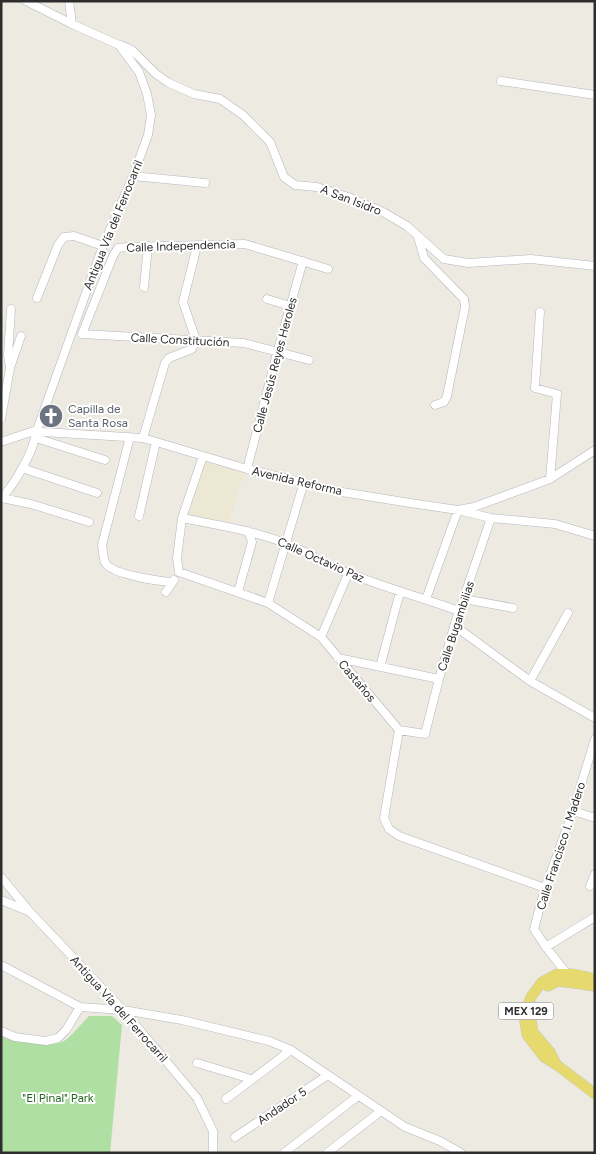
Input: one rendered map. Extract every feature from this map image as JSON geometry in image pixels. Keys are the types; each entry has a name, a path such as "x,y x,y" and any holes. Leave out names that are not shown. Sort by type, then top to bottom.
{"main road":[{"name":"MEX 129","path":"595,979 568,978 547,987 537,1000 531,1017 533,1032 559,1072 595,1099"},
{"name":"MEX 129","path":"568,978 595,986"},
{"name":"MEX 129","path":"547,1054 557,1065 595,1094"},
{"name":"MEX 129","path":"547,1054 595,1089"}],"street":[{"name":"Antigua Vía del Ferrocarril","path":"2,499 22,468 36,438 37,430 87,290 148,135 151,115 147,94 139,72 119,45 26,1"},
{"path":"69,1 72,24"},
{"name":"A San Isidro","path":"119,45 132,50 156,74 170,84 194,94 220,100 243,115 270,142 284,177 295,185 317,187 348,197 383,212 407,226 444,258 468,264 531,260 595,266"},
{"path":"501,81 595,95"},
{"path":"133,176 204,184"},
{"path":"417,235 424,258 464,299 465,306 448,396 444,402 435,405"},
{"path":"37,298 58,245 64,237 74,236 104,246"},
{"name":"Calle Independencia","path":"98,294 113,256 118,248 127,246 245,244 328,269"},
{"path":"144,287 148,246"},
{"path":"143,438 165,364 169,358 192,350 196,340 183,302 197,246"},
{"name":"Calle Jesús Reyes Heroles","path":"247,469 303,261"},
{"path":"87,290 98,294"},
{"name":"Calle Constitución","path":"98,294 82,334 244,343 308,360"},
{"path":"268,299 290,306"},
{"path":"10,368 8,355 11,309"},
{"path":"540,312 535,388 557,394 550,479"},
{"path":"1,419 10,368 21,336"},
{"name":"Avenida Reforma","path":"1,442 37,430 43,432 143,438 247,469 342,492 458,510 491,518 555,524 595,536"},
{"path":"74,450 78,434"},
{"path":"130,437 102,545 105,563 126,574 157,581 172,582"},
{"path":"36,438 105,460"},
{"path":"138,516 156,442"},
{"path":"426,599 458,510 474,507 550,479 595,450"},
{"path":"166,592 179,572 178,558 182,518 203,456"},
{"path":"22,468 97,493"},
{"path":"268,603 304,482"},
{"path":"2,499 31,504 89,522"},
{"name":"Calle Octavio Paz","path":"182,518 248,531 286,543 348,574 459,611"},
{"name":"Calle Bugambilias","path":"399,730 425,734 455,624 491,518"},
{"path":"238,592 252,542 248,531"},
{"name":"Castaños","path":"179,572 268,603 321,637 399,730"},
{"path":"321,637 348,574"},
{"path":"380,667 400,592"},
{"path":"464,599 513,608"},
{"path":"530,681 568,613"},
{"path":"455,624 459,629 530,681 595,718"},
{"path":"338,658 439,679"},
{"path":"399,730 384,818 389,829 399,836 545,888"},
{"name":"Calle Francisco I. Madero","path":"568,978 534,928 545,888 574,811 595,739"},
{"path":"574,811 595,818"},
{"path":"590,886 595,874"},
{"name":"Antigua Vía del Ferrocarril","path":"1,877 30,912 123,1010 197,1098 213,1132 213,1153"},
{"path":"1,900 30,912"},
{"path":"546,947 595,917"},
{"path":"1,965 80,1007 123,1010 182,1020 269,1041 291,1050 405,1128 440,1141 461,1153"},
{"path":"1,1031 16,1038 46,1041 58,1038 66,1030 80,1007"},
{"path":"226,1099 291,1050"},
{"path":"197,1063 251,1079"},
{"name":"Andador 5","path":"235,1138 328,1075"},
{"path":"284,1153 358,1096"},
{"path":"328,1153 381,1111"}],"shaded area":[{"path":"206,457 246,468 228,524 188,514"}],"green space":[{"name":"\"El Pinal\" Park","path":"89,1016 112,1016 122,1025 110,1153 1,1153 1,1035 35,1043 53,1044 67,1039"}],"place":[{"name":"Capilla de Santa Rosa","path":"51,416"}]}
